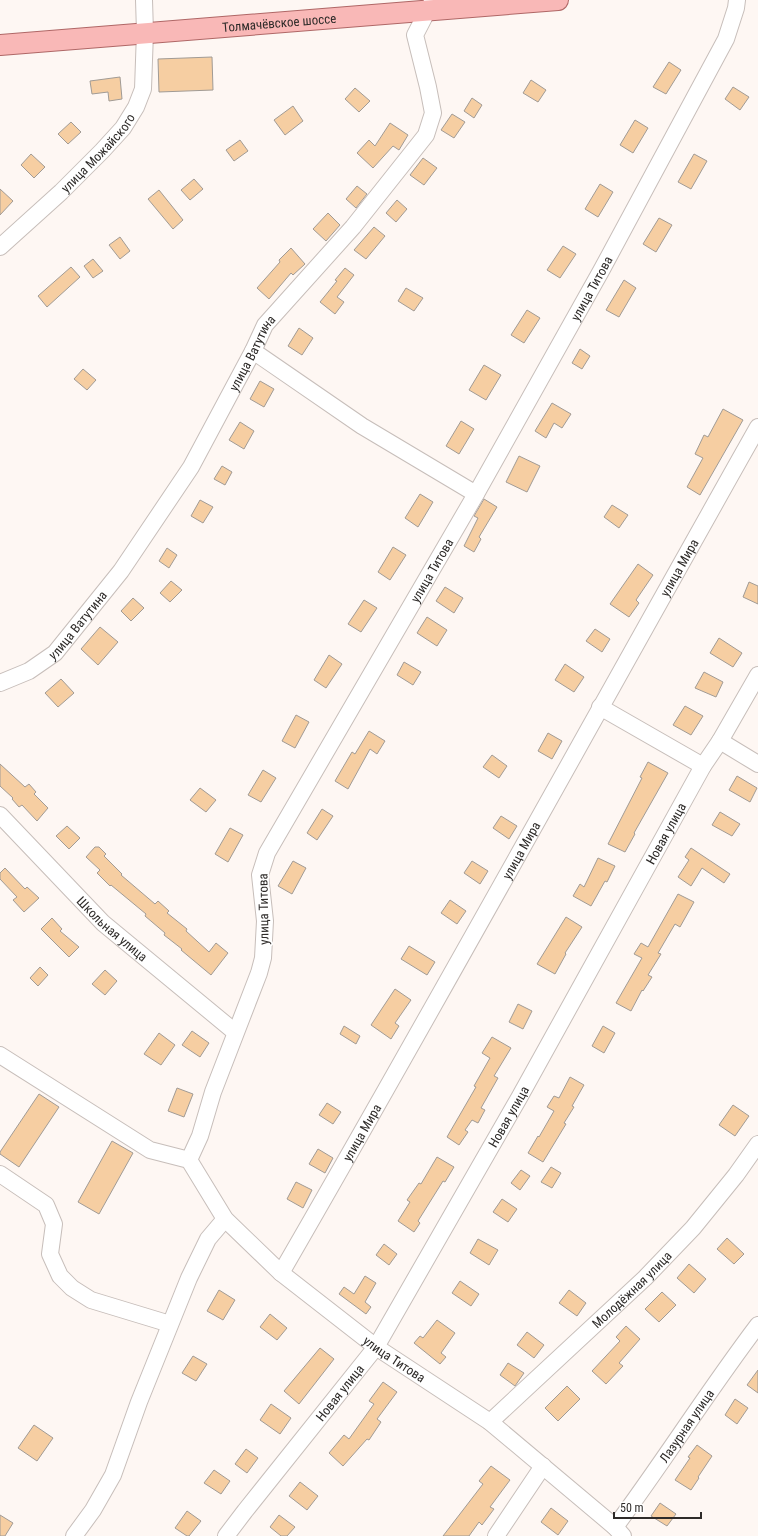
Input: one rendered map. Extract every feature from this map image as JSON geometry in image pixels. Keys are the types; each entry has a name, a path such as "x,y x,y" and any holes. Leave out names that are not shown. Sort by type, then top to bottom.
{"main road":[{"name":"Толмачёвское шоссе","path":"0,45 431,5 558,0"}],"street":[{"name":"улица Можайского","path":"0,247 61,192 123,128 136,107 143,89 145,32 144,0"},
{"name":"улица Титова","path":"619,1531 490,1422 376,1347 281,1273 225,1219 189,1160 200,1136 213,1092 259,973 263,958 265,921 260,875 267,852 476,494 601,271 726,39 736,8 737,0"},
{"name":"улица Ватутина","path":"0,683 29,671 55,653 121,571 191,467 253,351 265,325 353,227 426,135 433,113 415,35 431,5"},
{"path":"253,351 362,426 476,494"},
{"name":"улица Мира","path":"281,1273 458,963 758,426"},
{"name":"Новая улица","path":"226,1536 244,1511 376,1347 519,1098 703,766 720,741 758,675"},
{"path":"600,707 703,766"},
{"path":"720,741 758,764"},
{"name":"Школьная улица","path":"0,815 102,923 235,1032"},
{"path":"0,1055 150,1150 189,1160"},
{"name":"Молодёжная улица","path":"490,1422 645,1278 693,1228 736,1175 758,1144"},
{"path":"0,1174 46,1204 54,1224 50,1254 60,1276 72,1288 91,1300 170,1324"},
{"path":"74,1536 93,1510 113,1475 139,1402 189,1278 208,1239 225,1219"},
{"name":"Лазурная улица","path":"619,1531 650,1481 729,1363 758,1326"},
{"path":"496,1536 543,1466"}],"building":[{"path":"212,57 213,90 159,92 158,59"},
{"path":"669,62 681,70 666,94 653,87"},
{"path":"120,77 122,99 109,101 108,92 92,94 90,81"},
{"path":"531,80 546,90 538,102 523,93"},
{"path":"733,87 749,97 740,110 725,99"},
{"path":"355,88 370,101 359,112 345,99"},
{"path":"472,98 482,105 474,118 464,111"},
{"path":"293,106 303,121 285,135 274,120"},
{"path":"452,114 465,122 454,138 441,130"},
{"path":"635,120 648,128 633,153 620,145"},
{"path":"71,122 81,132 68,144 58,134"},
{"path":"390,123 408,135 399,150 393,146 373,168 357,153 369,140 375,146"},
{"path":"240,140 248,151 234,161 226,150"},
{"path":"31,154 45,167 34,178 21,165"},
{"path":"694,154 707,161 691,189 678,182"},
{"path":"423,158 437,168 424,185 410,175"},
{"path":"194,179 203,189 190,200 181,190"},
{"path":"600,184 613,192 598,217 585,209"},
{"path":"357,186 367,194 356,208 346,199"},
{"path":"0,189 13,201 0,215"},
{"path":"159,190 183,220 173,229 148,199"},
{"path":"397,200 407,209 396,222 386,213"},
{"path":"328,213 340,225 326,241 313,229"},
{"path":"659,218 672,225 656,252 643,244"},
{"path":"374,227 385,236 366,259 354,250"},
{"path":"120,237 130,251 120,259 109,245"},
{"path":"563,246 576,254 560,278 547,270"},
{"path":"291,248 305,264 293,275 291,273 269,299 257,288 280,262 279,260"},
{"path":"93,259 103,271 93,278 84,266"},
{"path":"71,267 80,277 47,307 38,296"},
{"path":"345,268 354,275 337,297 344,302 335,314 320,302 337,281 335,280"},
{"path":"624,280 636,288 619,317 606,310"},
{"path":"406,288 423,298 414,311 398,301"},
{"path":"527,310 540,318 524,343 511,335"},
{"path":"299,328 313,338 302,355 288,346"},
{"path":"580,349 590,356 582,369 572,363"},
{"path":"484,365 501,375 486,400 469,390"},
{"path":"83,369 96,380 87,390 74,379"},
{"path":"260,381 274,389 264,407 250,399"},
{"path":"552,403 571,414 562,428 554,423 546,438 535,431"},
{"path":"723,409 743,420 700,495 687,487 703,458 695,454 704,435 708,437"},
{"path":"461,421 474,429 459,454 446,446"},
{"path":"240,422 254,431 244,449 229,440"},
{"path":"519,456 540,466 527,492 506,482"},
{"path":"222,466 232,472 225,485 214,479"},
{"path":"420,494 433,502 418,527 405,518"},
{"path":"484,499 497,507 479,537 481,539 474,552 464,546 478,518 474,516"},
{"path":"200,500 213,507 203,523 191,516"},
{"path":"612,505 628,515 619,528 604,517"},
{"path":"393,547 406,555 390,580 378,572"},
{"path":"167,548 177,555 169,568 159,561"},
{"path":"638,564 653,575 636,600 639,603 629,617 610,604"},
{"path":"171,581 182,590 170,602 160,593"},
{"path":"749,582 758,586 758,604 743,597"},
{"path":"445,587 463,598 454,613 436,601"},
{"path":"133,598 144,608 131,621 121,611"},
{"path":"364,600 377,608 361,632 348,624"},
{"path":"427,617 447,630 437,646 417,633"},
{"path":"100,627 118,642 98,665 81,649"},
{"path":"595,629 610,639 602,652 586,641"},
{"path":"719,638 742,653 733,667 710,653"},
{"path":"329,655 342,664 326,688 314,680"},
{"path":"404,662 421,672 413,685 397,675"},
{"path":"565,664 584,677 574,692 555,680"},
{"path":"704,672 723,682 716,697 695,688"},
{"path":"61,679 74,693 58,707 45,693"},
{"path":"685,706 703,716 691,735 673,725"},
{"path":"296,715 309,722 295,748 282,741"},
{"path":"369,731 385,741 377,754 370,749 348,789 335,781 352,752 355,754"},
{"path":"548,733 562,741 552,759 538,751"},
{"path":"492,755 507,766 499,778 483,767"},
{"path":"648,762 668,773 625,852 608,844 642,778 640,777"},
{"path":"0,764 25,787 29,784 36,792 34,794 48,808 37,821 22,805 19,807 12,799 13,798 0,786"},
{"path":"263,770 276,778 261,802 248,795"},
{"path":"737,776 757,788 750,802 729,790"},
{"path":"200,788 216,800 206,812 190,800"},
{"path":"322,809 333,816 317,840 307,833"},
{"path":"720,812 740,824 732,836 712,825"},
{"path":"501,816 517,826 509,839 493,828"},
{"path":"67,826 80,838 69,849 56,836"},
{"path":"230,828 243,835 228,862 215,854"},
{"path":"95,847 99,847 106,854 104,856 122,874 121,875 155,904 158,901 169,911 167,913 187,929 186,931 209,952 216,943 228,953 211,975 164,935 165,933 145,916 146,914 111,885 110,886 97,873 100,870 86,857"},
{"path":"691,848 730,874 724,883 702,868 691,886 678,877 689,860 685,857"},
{"path":"598,858 615,866 607,882 605,881 591,906 573,896 580,884 584,887"},
{"path":"293,861 306,868 292,894 278,886"},
{"path":"472,861 488,871 480,884 464,873"},
{"path":"5,868 25,889 27,887 39,898 24,912 13,900 17,897 0,879 0,873"},
{"path":"678,894 694,902 680,927 675,924 658,953 661,954 648,975 652,977 643,991 642,990 631,1011 616,1003 642,958 634,954 641,943 648,947"},
{"path":"450,900 466,911 457,924 441,913"},
{"path":"566,917 582,927 565,953 566,954 555,974 537,964"},
{"path":"52,918 62,929 60,931 79,947 69,957 41,929"},
{"path":"409,946 435,962 427,975 401,959"},
{"path":"40,967 48,975 38,986 30,978"},
{"path":"105,970 117,981 105,995 92,984"},
{"path":"395,989 411,1000 395,1023 399,1026 391,1039 371,1025"},
{"path":"518,1004 532,1011 523,1029 509,1022"},
{"path":"344,1026 360,1036 356,1044 340,1034"},
{"path":"603,1026 615,1033 604,1053 592,1046"},
{"path":"192,1031 209,1043 200,1057 182,1045"},
{"path":"159,1033 175,1045 161,1065 144,1054"},
{"path":"492,1037 511,1048 494,1076 498,1078 481,1108 485,1110 478,1123 472,1120 465,1130 468,1132 459,1145 447,1137 476,1087 474,1086 490,1058 482,1053"},
{"path":"570,1077 584,1085 572,1106 574,1107 564,1123 566,1124 543,1162 528,1153 554,1111 547,1107 554,1096 559,1098"},
{"path":"177,1088 193,1094 184,1117 168,1111"},
{"path":"39,1094 59,1107 19,1167 0,1154 0,1152"},
{"path":"327,1103 341,1112 333,1124 319,1115"},
{"path":"733,1105 749,1116 735,1136 719,1125"},
{"path":"112,1141 133,1153 99,1214 78,1202"},
{"path":"318,1149 333,1158 325,1173 309,1164"},
{"path":"437,1157 454,1167 445,1182 443,1181 418,1221 420,1223 414,1232 398,1221 410,1202 407,1200 419,1183 421,1184"},
{"path":"551,1167 561,1173 552,1188 541,1182"},
{"path":"521,1170 530,1176 520,1190 511,1183"},
{"path":"296,1182 312,1190 303,1208 287,1199"},
{"path":"502,1199 517,1209 508,1222 493,1212"},
{"path":"727,1238 744,1254 734,1264 717,1249"},
{"path":"478,1239 498,1250 489,1265 470,1253"},
{"path":"384,1244 397,1254 389,1265 376,1255"},
{"path":"689,1264 706,1279 694,1293 677,1278"},
{"path":"365,1276 376,1283 365,1302 371,1307 366,1314 339,1294 344,1287 354,1294"},
{"path":"460,1281 479,1294 471,1306 452,1293"},
{"path":"219,1290 235,1300 223,1320 207,1311"},
{"path":"569,1290 586,1303 577,1316 559,1303"},
{"path":"662,1292 676,1305 659,1322 645,1309"},
{"path":"270,1314 287,1328 277,1340 260,1327"},
{"path":"437,1320 455,1333 441,1353 446,1357 440,1364 414,1343 420,1336 423,1338"},
{"path":"626,1326 640,1339 619,1363 623,1366 606,1384 592,1371 620,1341 616,1337"},
{"path":"527,1332 544,1345 534,1358 517,1345"},
{"path":"320,1348 334,1359 299,1404 284,1391"},
{"path":"193,1356 207,1364 196,1381 182,1373"},
{"path":"508,1363 524,1373 515,1386 500,1375"},
{"path":"758,1370 758,1393 747,1385"},
{"path":"383,1382 397,1392 377,1419 381,1422 369,1440 367,1439 343,1466 329,1453 344,1435 349,1439 374,1404 369,1401"},
{"path":"567,1386 580,1399 558,1421 545,1408"},
{"path":"735,1399 748,1408 737,1424 725,1415"},
{"path":"271,1404 291,1418 280,1434 260,1420"},
{"path":"34,1425 53,1438 37,1461 18,1448"},
{"path":"697,1445 712,1456 691,1490 675,1480 690,1458 688,1457"},
{"path":"246,1449 258,1458 247,1473 235,1464"},
{"path":"491,1466 510,1480 490,1507 494,1509 482,1525 479,1522 469,1536 443,1536 483,1484 479,1481"},
{"path":"214,1470 230,1481 221,1494 204,1483"},
{"path":"300,1482 318,1496 307,1510 289,1496"},
{"path":"660,1503 676,1514 667,1526 651,1516"},
{"path":"551,1508 568,1521 558,1535 541,1522"},
{"path":"187,1511 201,1521 189,1536 175,1528"},
{"path":"0,1515 13,1523 5,1536 0,1536"},
{"path":"279,1515 295,1527 287,1536 281,1536 270,1527"}]}
